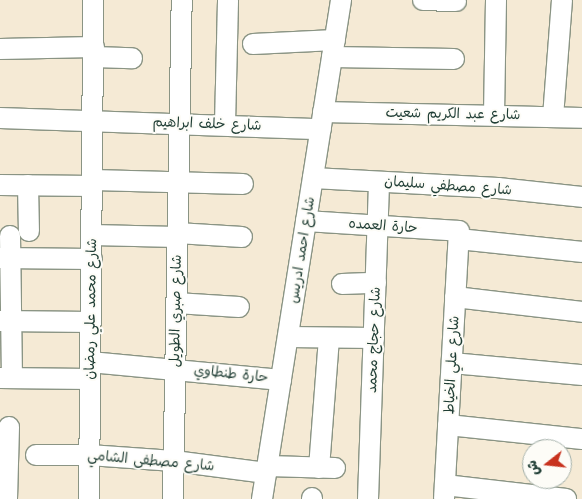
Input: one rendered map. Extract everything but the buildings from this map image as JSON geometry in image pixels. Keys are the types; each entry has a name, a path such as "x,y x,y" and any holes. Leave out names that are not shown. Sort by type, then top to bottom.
{"street":[{"name":"شارع محمد علي رمضان","path":"89,499 93,0"},
{"name":"شارع صبري الطويل","path":"173,499 178,123 182,0"},
{"path":"226,124 228,0"},
{"name":"شارع احمد ادريس","path":"262,499 341,0"},
{"path":"423,0 456,1"},
{"path":"494,115 496,0"},
{"path":"554,117 562,0"},
{"path":"253,44 333,48 454,59"},
{"path":"0,49 94,52 132,58"},
{"name":"شارع عبد الكريم شعيت","path":"322,120 494,115 582,118"},
{"name":"شارع خلف ابراهيم","path":"0,118 226,124 322,120"},
{"name":"شارع مصطفي سليمان","path":"313,178 498,188 582,197"},
{"path":"0,185 178,181 243,184"},
{"name":"شارع حجاج محمد","path":"368,499 379,182"},
{"path":"6,378 5,258 20,233 28,185"},
{"name":"حارة العمده","path":"306,221 378,225 582,252"},
{"path":"92,235 242,237"},
{"name":"شارع علي الخياط","path":"445,492 459,235"},
{"path":"5,258 92,259"},
{"path":"342,284 376,283"},
{"path":"455,297 582,312"},
{"path":"176,303 239,306"},
{"path":"6,322 91,322"},
{"path":"288,337 374,338"},
{"name":"شارع مصطفى الشامي","path":"36,455 174,461 267,469 327,468 329,338"},
{"path":"452,363 582,375"},
{"name":"حارة طنطاوي","path":"6,378 90,371 175,368 281,380"},
{"path":"448,425 582,439"},
{"path":"7,499 4,460 9,427"},
{"path":"445,492 566,499"}]}
